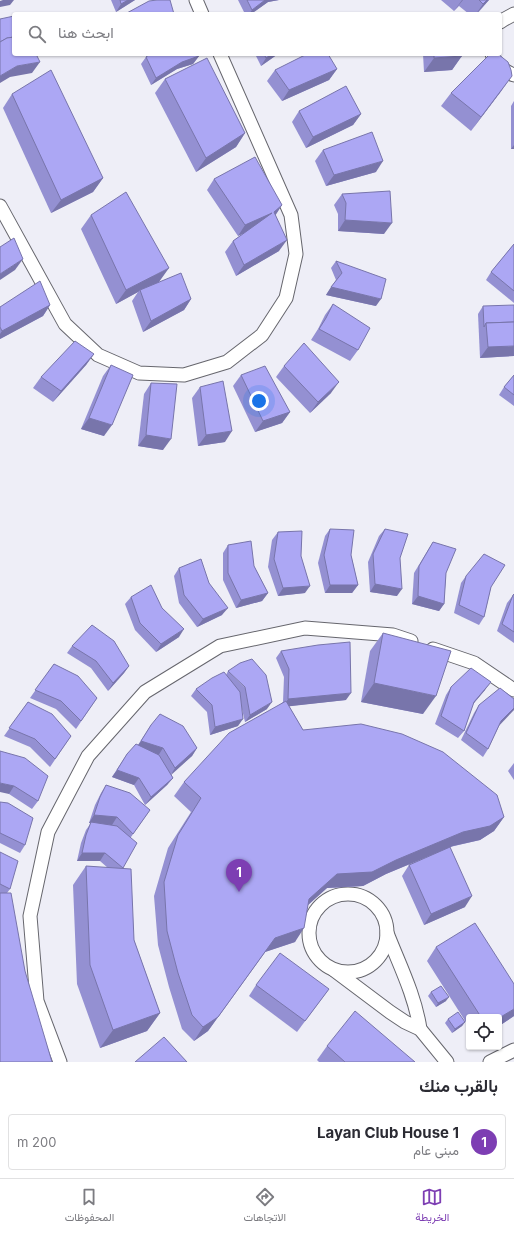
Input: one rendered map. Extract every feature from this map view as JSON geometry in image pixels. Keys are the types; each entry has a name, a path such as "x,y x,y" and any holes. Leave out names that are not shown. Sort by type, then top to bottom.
{"street":[{"path":"196,0 201,12"},
{"path":"502,21 514,14"},
{"path":"0,206 65,324 98,355 139,373 184,376 227,362 262,335 286,298 296,254 291,214 221,56"},
{"path":"493,56 497,64 504,71 514,75"},
{"path":"60,1062 37,1001 30,916 48,832 88,756 145,692 220,646 305,628 392,635 474,663 514,690"},
{"path":"333,969 351,972 361,969 369,965 382,951 385,942 385,923 375,906 363,898 349,894 339,895 322,904 315,912 311,920 309,939 312,949 324,964 333,969 390,1012 405,1022 420,1029 447,1062"},
{"path":"386,932 413,998 418,1013 420,1029"},
{"path":"490,1062 513,1050"},
{"path":"505,1062 513,1050"}],"building":[{"path":"120,0 128,0 121,4"},
{"path":"170,0 173,12 129,12 149,1"},
{"path":"247,0 265,0 252,10"},
{"path":"479,0 487,0 483,4"},
{"path":"12,16 12,37 0,42 0,19"},
{"path":"12,37 12,56 37,56 40,62 17,66 0,76 0,42"},
{"path":"199,56 182,62 156,78 146,57"},
{"path":"303,56 329,56 337,69 289,90 275,70"},
{"path":"434,56 462,56 434,58"},
{"path":"488,56 500,56 508,62 512,76 481,117 451,93"},
{"path":"207,58 245,133 206,158 165,79"},
{"path":"51,70 103,178 61,200 12,94"},
{"path":"346,86 361,114 313,137 299,111"},
{"path":"372,132 383,161 334,175 323,150"},
{"path":"255,157 282,205 274,212 287,240 244,265 233,241 272,213 245,225 214,179"},
{"path":"390,191 392,223 345,220 346,203 342,194"},
{"path":"126,192 169,268 126,290 91,215"},
{"path":"14,238 23,259 0,274 0,247"},
{"path":"514,244 514,291 491,272"},
{"path":"336,261 386,279 381,299 331,287 342,273"},
{"path":"181,273 191,299 151,321 140,290"},
{"path":"40,281 50,305 2,331 0,327 0,307"},
{"path":"333,304 370,328 358,350 319,329"},
{"path":"514,305 514,322 486,323 484,327 483,306"},
{"path":"514,322 514,346 488,347 486,323"},
{"path":"75,341 94,354 61,391 41,377"},
{"path":"304,343 339,382 318,402 284,366"},
{"path":"111,365 133,375 112,425 89,418"},
{"path":"265,366 290,412 263,421 241,375"},
{"path":"514,375 514,395 504,387"},
{"path":"223,381 232,431 206,435 200,387"},
{"path":"151,383 177,384 171,439 146,435"},
{"path":"330,529 354,530 351,555 358,585 330,585 324,555"},
{"path":"385,529 408,534 400,558 402,589 375,584 373,554"},
{"path":"302,531 301,556 310,586 283,588 274,559 278,532"},
{"path":"251,541 254,566 268,593 241,600 228,573 228,545"},
{"path":"433,542 456,549 446,573 444,604 418,596 419,566"},
{"path":"484,554 505,565 491,587 484,617 459,605 466,576"},
{"path":"201,559 209,583 228,608 203,619 184,595 179,568"},
{"path":"151,585 162,608 184,629 161,644 140,623 131,597"},
{"path":"514,594 514,632 502,624"},
{"path":"92,625 114,641 129,666 113,683 96,661 72,646"},
{"path":"383,633 451,651 436,696 374,683"},
{"path":"350,642 351,693 288,699 289,669 281,651"},
{"path":"252,659 266,675 272,702 250,715 245,687 228,671 240,663"},
{"path":"54,664 78,676 97,698 81,721 61,701 35,690"},
{"path":"471,668 491,682 474,702 464,731 441,716 451,687"},
{"path":"224,672 240,692 243,719 215,727 212,705 196,689"},
{"path":"500,688 514,699 514,708 501,721 488,749 466,733 479,705"},
{"path":"286,701 303,730 361,724 402,734 443,752 497,795 504,817 490,826 463,832 396,860 372,872 337,874 309,899 304,928 275,938 218,1017 203,1027 192,1015 178,973 167,931 164,882 178,835 201,798 184,782 229,733"},
{"path":"28,702 52,714 71,736 55,759 35,739 9,728"},
{"path":"160,714 183,726 197,748 175,768 163,748 141,741"},
{"path":"136,744 159,755 173,778 151,797 139,778 117,770 127,754"},
{"path":"0,751 25,758 48,776 38,801 14,786 0,783"},
{"path":"106,785 130,793 150,810 133,834 117,817 94,815"},
{"path":"0,802 8,803 33,818 25,845 0,833"},
{"path":"91,822 117,826 137,843 123,868 105,853 82,853"},
{"path":"450,847 472,896 431,914 409,865"},
{"path":"0,852 18,861 10,889 0,884"},
{"path":"86,866 131,869 134,940 160,1013 113,1030 90,965"},
{"path":"0,893 11,893 25,971 52,1062 0,1062"},
{"path":"475,923 514,984 514,1009 502,1016 502,1014 479,1014 436,947"},
{"path":"280,953 329,989 305,1021 256,985"},
{"path":"441,986 449,997 438,1003 431,992"},
{"path":"355,1011 415,1062 345,1062 327,1046"},
{"path":"458,1012 465,1022 455,1029 448,1019"},
{"path":"164,1037 187,1062 135,1062"}],"place":[{"name":"Layan Club House 1","path":"239,892"}]}
